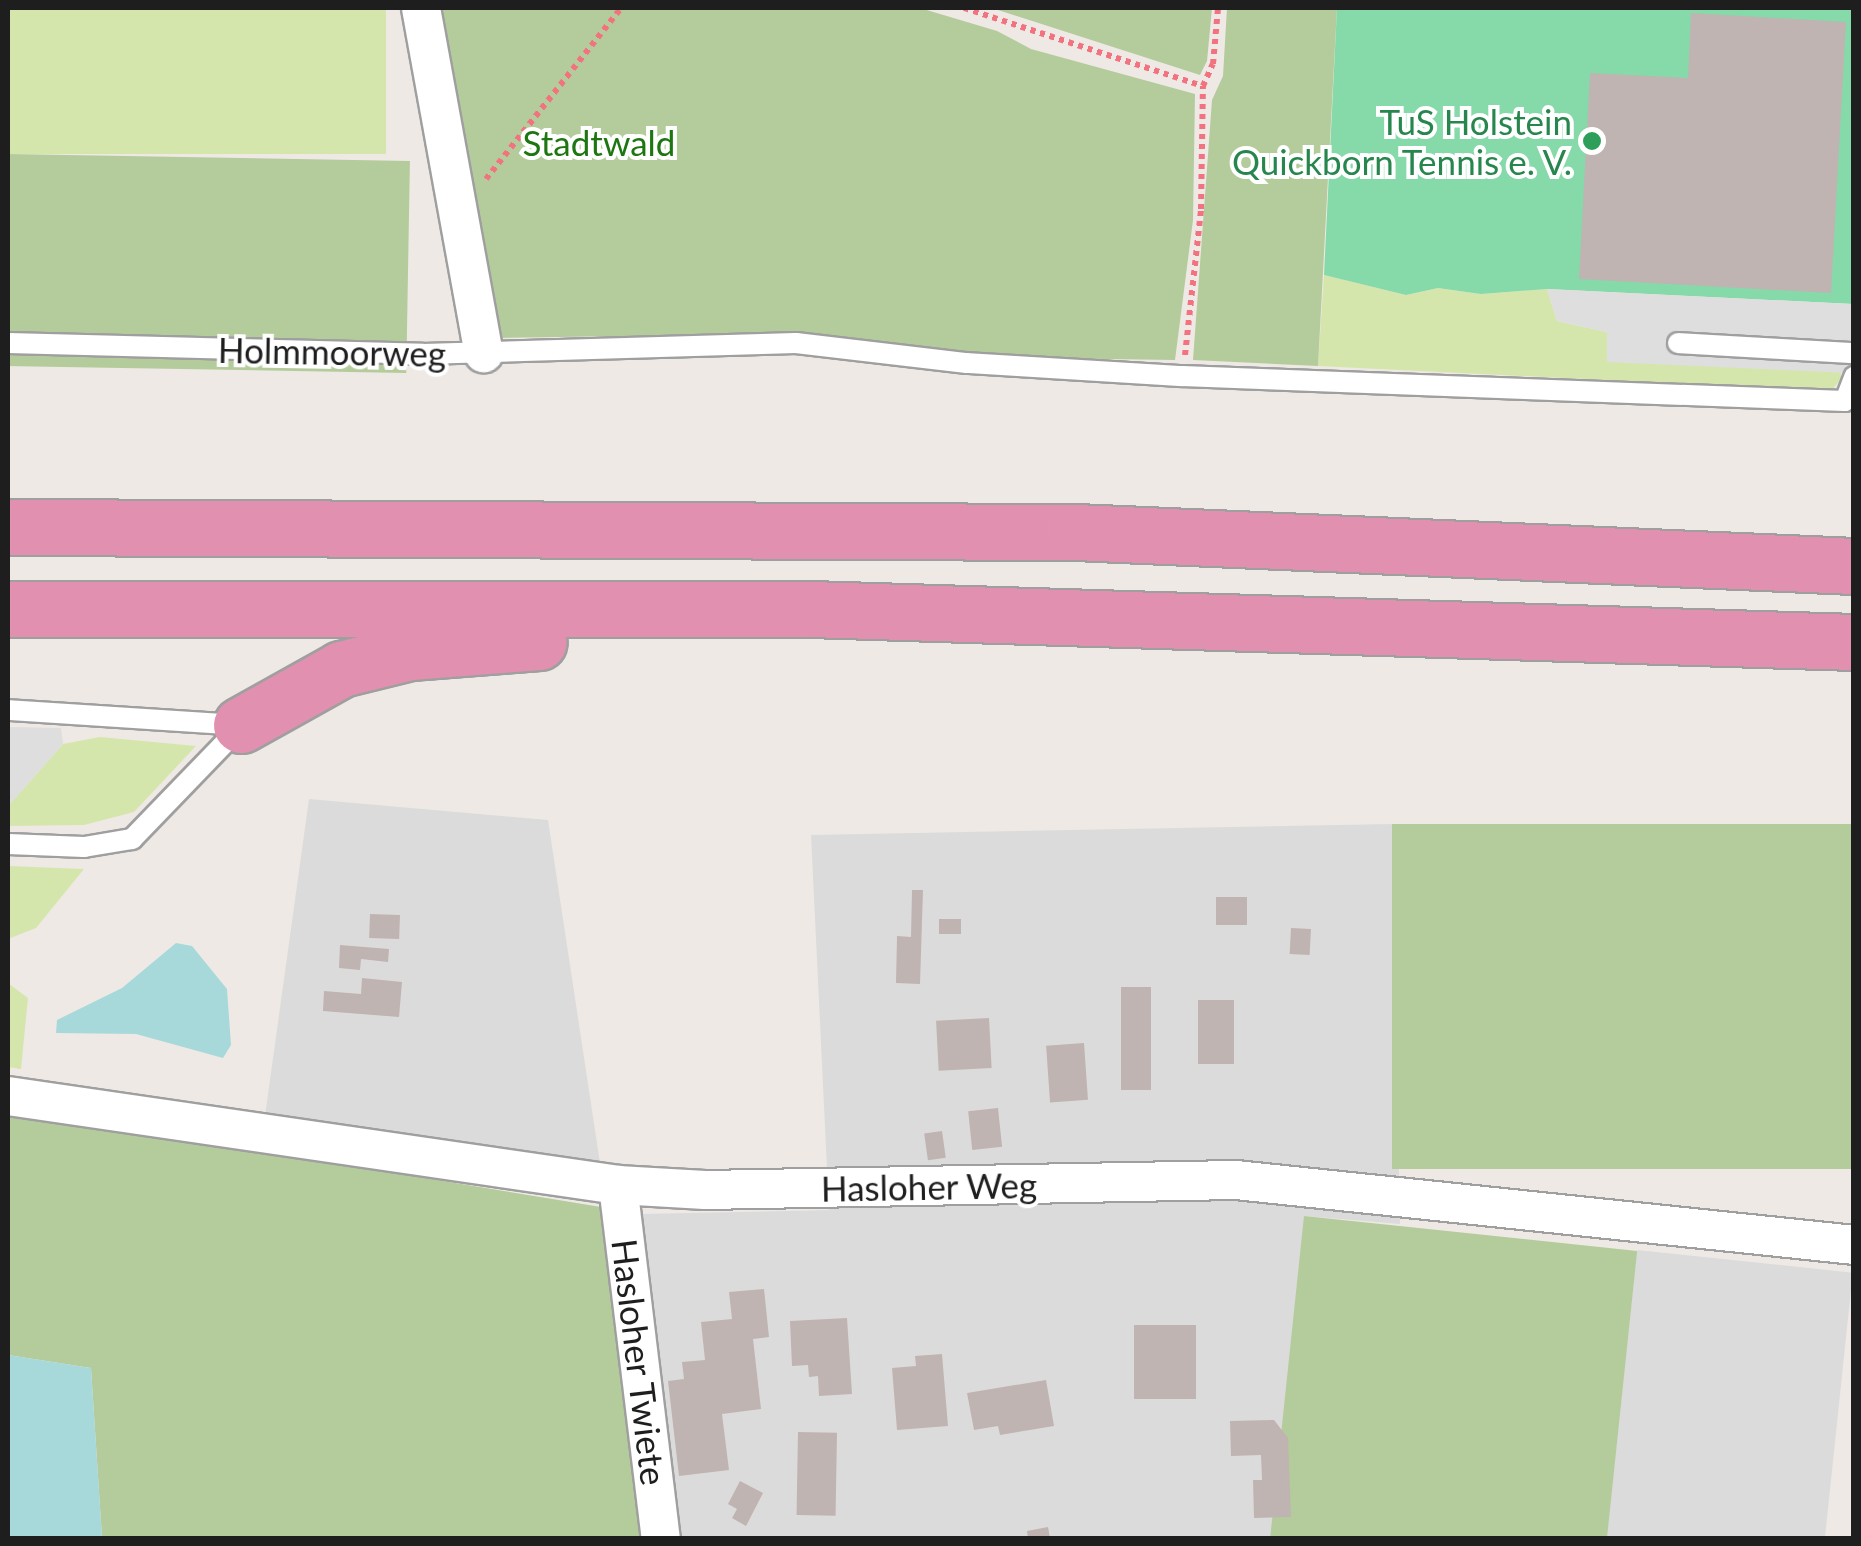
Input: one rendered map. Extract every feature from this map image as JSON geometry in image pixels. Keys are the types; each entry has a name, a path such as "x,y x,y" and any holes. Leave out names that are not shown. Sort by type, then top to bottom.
{"highway":[{"path":"8,496 109,526"},
{"path":"8,527 1075,532 1854,566"},
{"path":"8,608 810,609 1854,642"},
{"path":"242,726 340,670 410,652 538,642 740,642 810,609"}],"street":[{"name":"Holmmoorweg","path":"421,8 484,353"},
{"name":"Hasloher Weg","path":"8,1096 618,1185 705,1190 1236,1180 1854,1244"},
{"name":"Hasloher Twiete","path":"618,1185 661,1538"}],"lane":[{"name":"Holmmoorweg","path":"8,342 484,353"},
{"path":"1678,342 1854,353"},
{"path":"484,353 796,343 967,364 1182,376 1846,401 1854,377"},
{"path":"8,710 242,726"},
{"path":"8,844 84,847 132,840 242,726"}],"path":[{"path":"460,215 622,8"},
{"path":"964,8 1203,86"},
{"path":"1182,376 1198,259 1203,86 1214,64 1218,8"}],"shaded area":[{"path":"1547,289 1853,304 1853,373 1607,362 1607,332 1557,321"},
{"path":"8,727 61,728 63,744 8,806"},
{"path":"309,799 548,820 600,1163 265,1116"},
{"path":"1392,824 1400,1224 1304,1216 1301,1538 681,1538 640,1214 829,1210 811,835"},
{"path":"1637,1250 1853,1273 1825,1538 1607,1536"}],"green space":[{"path":"8,8 386,8 386,154 8,154"},
{"name":"Stadtwald","path":"442,8 920,8 997,31 1031,49 1195,94 1193,220 1175,360 1039,358 761,334 492,338"},
{"path":"992,8 1212,8 1207,61 1200,75"},
{"path":"1227,8 1337,8 1318,366 1193,360 1212,100 1223,76"},
{"name":"TuS Holstein Quickborn Tennis e. V.","path":"1337,8 1853,8 1853,304 1547,289 1481,294 1438,288 1406,295 1324,275"},
{"path":"8,154 410,161 406,373 8,366"},
{"path":"1324,275 1406,295 1438,288 1481,294 1547,289 1557,321 1607,332 1607,361 1841,371 1841,379 1831,391 1318,366"},
{"path":"100,737 196,746 134,812 84,825 8,826 8,806 63,744"},
{"path":"1392,824 1853,824 1853,1169 1392,1169"},
{"path":"8,866 84,869 36,928 8,939"},
{"path":"8,983 28,998 21,1069 8,1067"},
{"path":"8,1109 607,1208 647,1538 102,1538 91,1368 8,1355"},
{"path":"1304,1216 1637,1251 1607,1538 1270,1536"}],"water":[{"path":"176,943 192,946 227,989 231,1045 223,1058 136,1034 56,1033 57,1020 122,988"},
{"path":"8,1355 91,1368 102,1538 8,1538"}],"building":[{"path":"1691,13 1846,22 1831,293 1579,279 1590,73 1688,78"},
{"path":"912,890 923,890 920,984 896,983 897,936 911,937"},
{"path":"1216,897 1247,897 1247,925 1216,925"},
{"path":"370,914 400,915 399,939 369,938"},
{"path":"939,919 961,919 961,934 939,934"},
{"path":"1291,928 1311,929 1310,955 1290,954"},
{"path":"340,945 389,949 388,962 361,959 360,970 339,968"},
{"path":"362,978 402,982 399,1017 323,1011 324,991 361,994"},
{"path":"1121,987 1151,987 1151,1090 1121,1090"},
{"path":"1198,1000 1234,1000 1234,1064 1198,1064"},
{"path":"989,1018 992,1068 939,1071 936,1021"},
{"path":"1084,1043 1088,1100 1050,1103 1046,1046"},
{"path":"998,1108 1002,1147 972,1150 968,1111"},
{"path":"942,1131 946,1158 928,1160 924,1134"},
{"path":"764,1289 769,1337 753,1339 761,1409 722,1414 729,1470 679,1476 668,1381 684,1379 682,1362 705,1360 701,1322 732,1319 729,1292"},
{"path":"847,1318 852,1394 819,1396 818,1376 809,1377 808,1365 792,1366 790,1321"},
{"path":"1134,1325 1196,1325 1196,1399 1134,1399"},
{"path":"942,1354 948,1426 897,1430 892,1368 916,1366 915,1356"},
{"path":"1046,1380 1054,1426 1000,1435 998,1426 974,1430 967,1393"},
{"path":"1274,1420 1288,1438 1291,1517 1254,1518 1253,1480 1262,1480 1261,1455 1231,1456 1230,1421"},
{"path":"798,1432 837,1433 836,1516 797,1515"},
{"path":"740,1481 763,1493 746,1526 732,1518 737,1509 728,1504"},
{"path":"1048,1527 1050,1538 1028,1538 1027,1531"}],"place":[{"name":"TuS Holstein Quickborn Tennis e. V.","path":"1592,141"}]}
